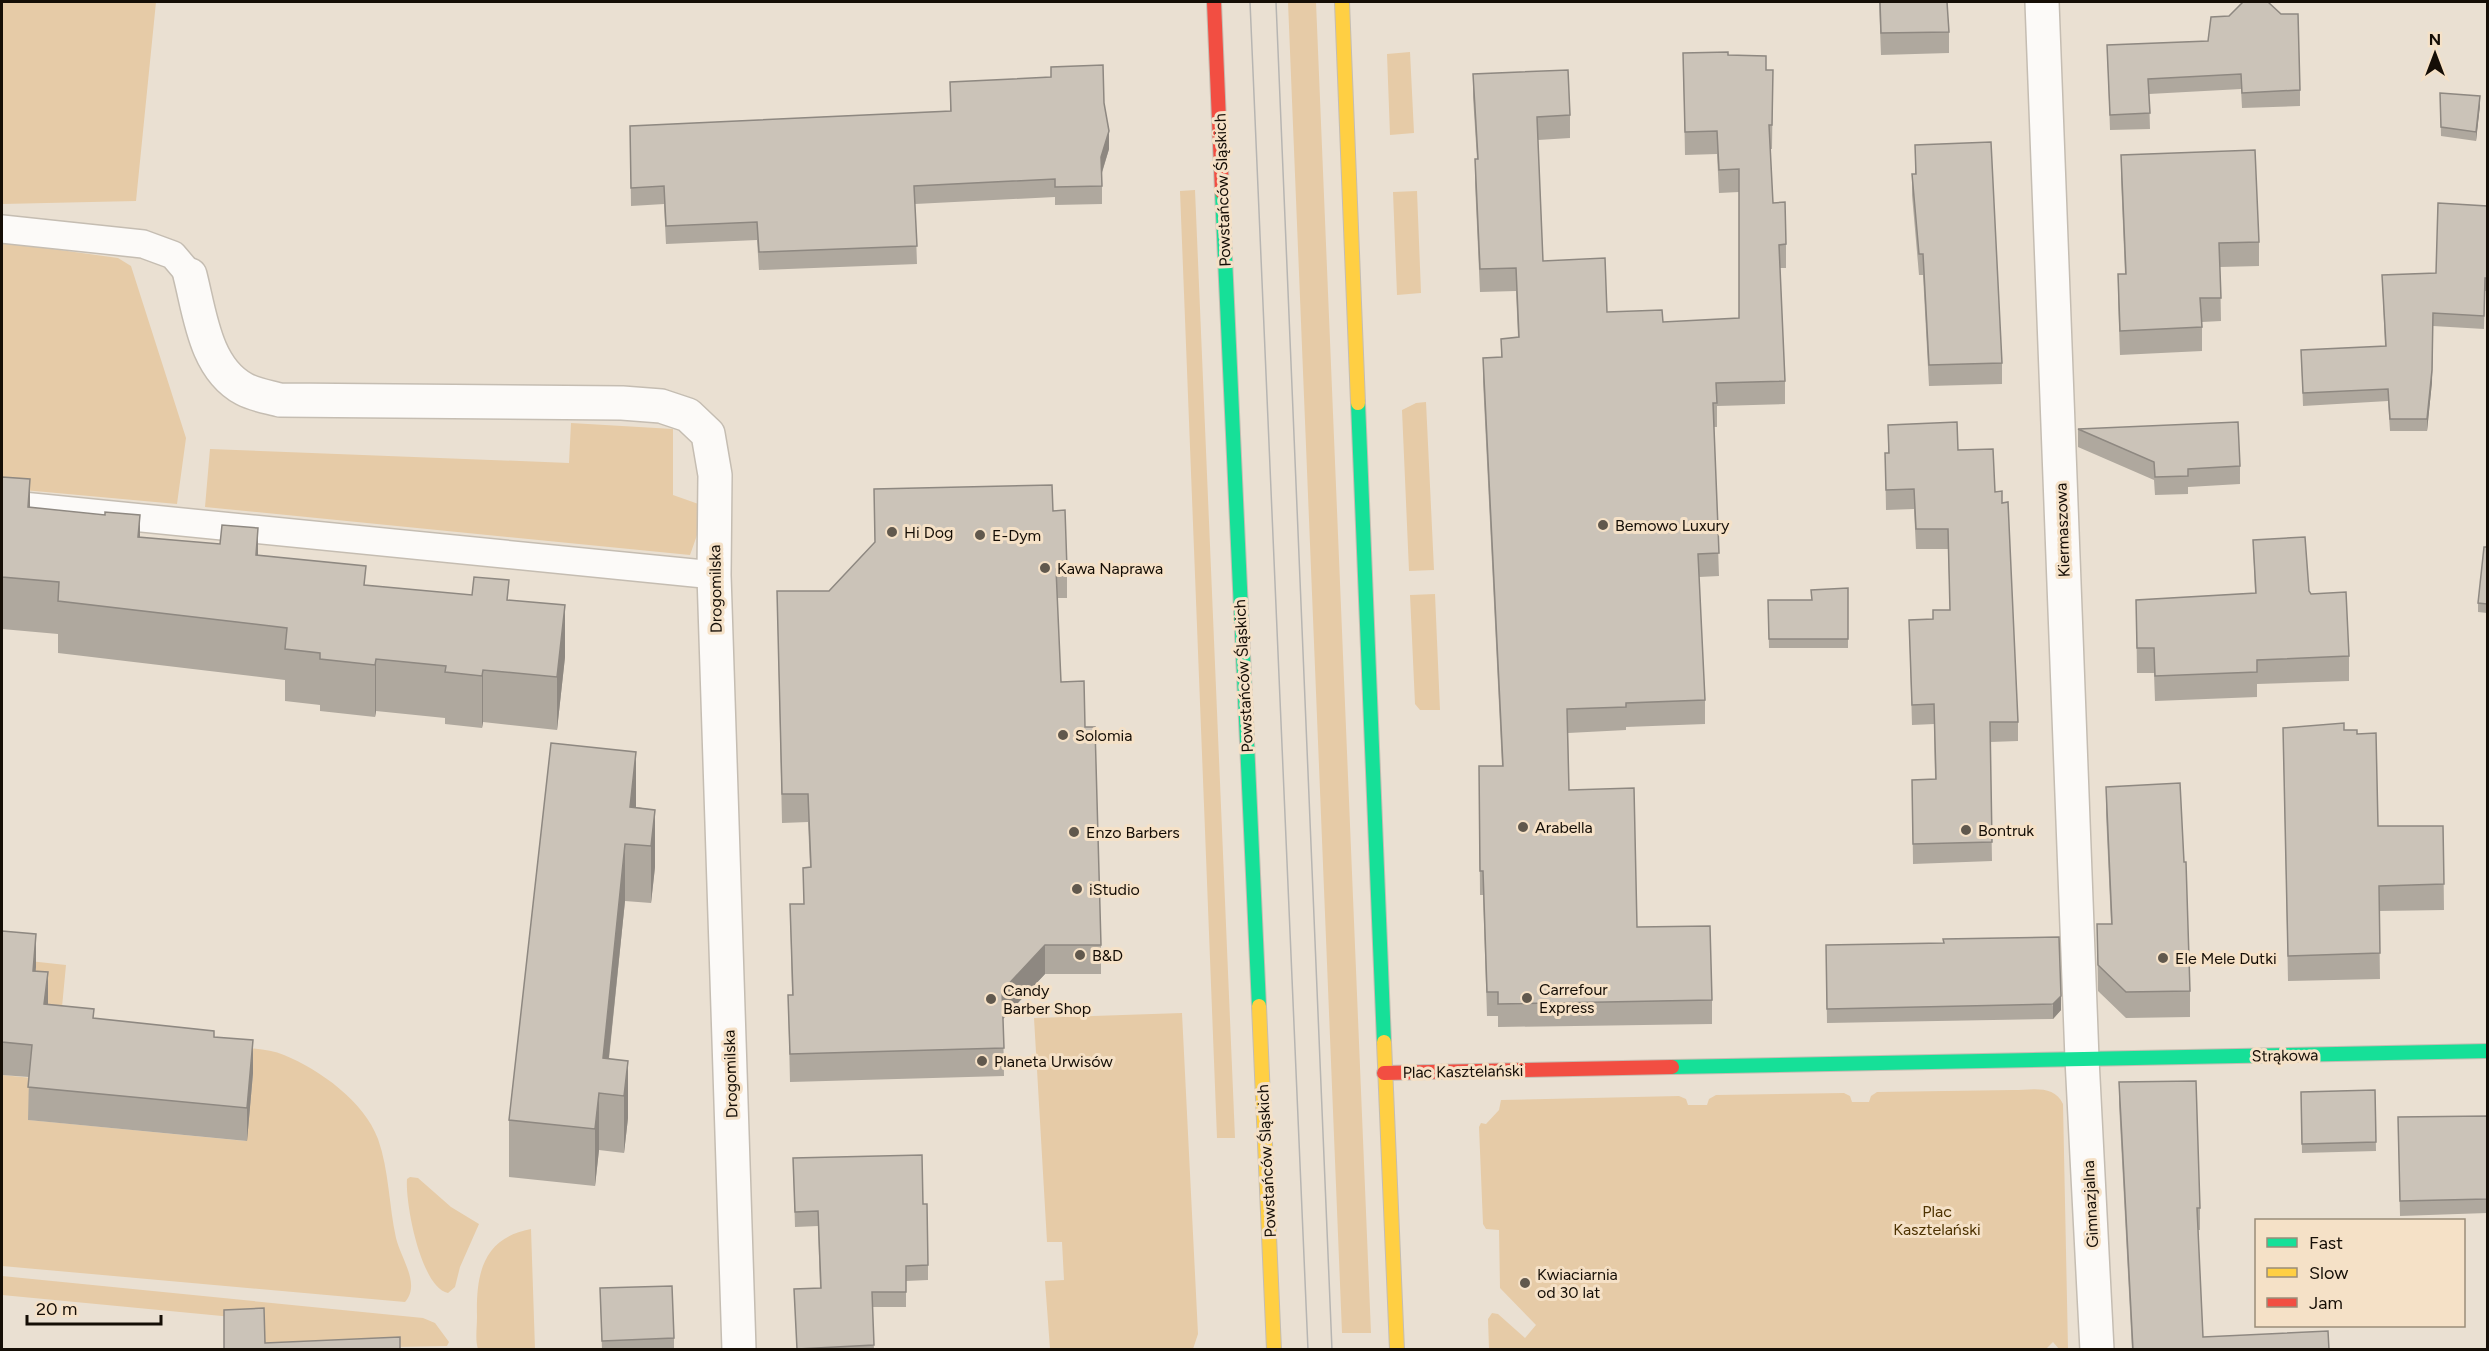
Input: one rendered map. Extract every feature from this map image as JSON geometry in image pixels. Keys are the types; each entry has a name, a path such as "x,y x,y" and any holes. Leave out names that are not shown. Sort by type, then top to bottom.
{"main road":[{"name":"Powstańców Śląskich","path":"1214,2 1274,1350"},
{"path":"1342,2 1396,1350"},
{"name":"Strąkowa","path":"2082,1059 2487,1051"},
{"name":"Plac Kasztelański","path":"1384,1073 2082,1059"}],"street":[{"name":"Kiermaszowa","path":"2042,2 2082,1059"},
{"name":"Drogomilska","path":"190,275 207,339 222,371 245,389 280,400 622,403 661,406 688,415 708,434 715,475 714,575 739,1350"},
{"name":"Gimnazjalna","path":"2082,1059 2097,1350"}],"lane":[{"path":"2,229 143,244 173,255 190,275"},
{"path":"2,504 714,575"}],"green space":[{"path":"2,2 156,2 136,201 2,204"},
{"path":"1288,2 1316,2 1371,1333 1342,1333"},
{"path":"1410,52 1414,133 1390,135 1387,54"},
{"path":"1195,190 1235,1138 1217,1138 1180,191"},
{"path":"1417,191 1421,293 1397,295 1393,192"},
{"path":"2,242 118,258 131,266 186,438 177,504 2,488"},
{"path":"1426,402 1434,570 1409,571 1402,410 1416,403"},
{"path":"571,423 673,429 673,495 707,507 690,555 205,507 210,449 569,463"},
{"path":"1435,594 1440,710 1420,710 1415,704 1410,595"},
{"path":"2,958 66,965 62,1007 33,1004"},
{"path":"1182,1013 1198,1334 1193,1349 1050,1349 1045,1281 1064,1280 1062,1242 1047,1242 1034,1018"},
{"path":"216,1046 260,1049 276,1052 298,1061 339,1088 362,1112 378,1139 396,1238 411,1279 409,1295 405,1302 2,1266 2,1075 32,1078 29,1120 246,1141 253,1074"},
{"name":"Plac Kasztelański","path":"2048,1091 2054,1093 2063,1104 2068,1349 2059,1349 2053,1342 2045,1350 1489,1349 1488,1319 1492,1313 1498,1314 1525,1338 1536,1325 1500,1288 1499,1230 1486,1229 1483,1224 1479,1127 1481,1123 1486,1124 1499,1110 1501,1100 1679,1096 1686,1099 1688,1105 1707,1105 1709,1099 1716,1095 1844,1093 1850,1096 1852,1102 1869,1102 1871,1096 1877,1092"},
{"path":"418,1178 451,1207 479,1224 460,1267 455,1287 448,1293 438,1288 430,1276 417,1243 407,1191 407,1179"},
{"path":"531,1229 535,1349 478,1349 476,1338 478,1287 485,1261 502,1241"},
{"path":"2,1276 423,1318 435,1323 449,1342 447,1346 394,1347 394,1350 265,1349 264,1320 2,1295"}],"building":[{"path":"1880,2 1947,2 1949,32 1881,33"},
{"path":"2243,2 2268,2 2281,14 2298,14 2300,90 2242,93 2241,74 2148,79 2150,113 2110,115 2107,45 2208,41 2211,17 2229,16"},
{"path":"1728,52 1728,55 1766,56 1766,70 1773,70 1772,125 1769,125 1773,203 1785,202 1786,244 1779,245 1785,381 1716,383 1717,403 1713,403 1719,553 1698,554 1705,700 1626,703 1626,707 1567,709 1569,790 1634,788 1637,927 1710,926 1712,1000 1498,1004 1498,992 1487,992 1483,871 1480,871 1479,766 1503,766 1483,358 1502,357 1501,339 1519,337 1516,268 1480,269 1475,159 1478,159 1473,74 1568,70 1570,115 1537,117 1543,261 1605,258 1607,312 1662,310 1663,322 1739,318 1739,169 1719,170 1717,131 1685,132 1683,53"},
{"path":"1103,65 1104,103 1109,131 1101,157 1102,186 1055,187 1055,179 914,186 917,246 759,252 757,222 666,226 664,186 631,188 630,126 951,111 950,82 1051,77 1051,67"},
{"path":"2440,93 2480,96 2476,132 2441,127"},
{"path":"1991,142 2002,363 1929,365 1923,254 1919,254 1912,174 1916,174 1915,145"},
{"path":"2255,150 2259,242 2219,243 2221,298 2200,298 2202,327 2120,331 2118,274 2126,274 2121,155"},
{"path":"2438,203 2487,206 2487,278 2485,278 2484,316 2433,313 2432,370 2427,419 2390,419 2388,389 2303,393 2301,350 2386,346 2382,275 2436,273"},
{"path":"1957,422 1958,450 1993,449 1995,492 2002,491 2002,503 2008,502 2018,722 1990,722 1992,842 1913,844 1912,780 1936,779 1934,704 1912,705 1909,620 1933,619 1933,610 1950,610 1948,529 1916,529 1914,489 1886,490 1885,453 1889,453 1888,425"},
{"path":"2238,422 2240,466 2188,469 2188,476 2155,477 2154,462 2078,429"},
{"path":"2,477 30,479 28,507 105,515 105,512 140,515 138,537 220,544 222,525 258,528 256,555 366,566 364,585 472,595 474,577 509,580 507,600 565,605 557,677 483,670 482,676 445,672 446,666 376,659 375,665 320,659 320,653 285,649 287,628 58,601 59,582 2,577"},
{"path":"1052,485 1053,511 1065,510 1067,569 1056,569 1061,682 1084,681 1085,727 1095,727 1101,945 1045,945 1002,991 1004,1048 790,1054 788,995 793,995 790,904 804,904 803,868 811,867 808,794 782,794 777,591 829,591 875,542 874,489"},
{"path":"2305,537 2311,594 2346,592 2349,656 2257,660 2257,672 2155,676 2154,648 2137,648 2136,600 2256,593 2253,540"},
{"path":"2484,547 2487,547 2487,604 2478,603"},
{"path":"1848,588 1848,639 1769,639 1768,600 1812,600 1811,590"},
{"path":"2344,723 2344,730 2357,730 2357,734 2376,733 2378,826 2443,826 2444,884 2379,886 2380,953 2288,956 2283,728"},
{"path":"551,743 636,752 630,807 655,810 651,846 625,844 603,1058 628,1061 624,1096 599,1093 595,1129 509,1120"},
{"path":"2180,783 2184,862 2186,862 2190,991 2126,992 2098,965 2097,924 2112,924 2106,787"},
{"path":"2,931 36,934 33,971 48,972 44,1004 94,1009 93,1018 214,1031 214,1037 253,1040 247,1108 28,1087 32,1045 2,1042"},
{"path":"2059,937 2061,996 2053,1004 1827,1009 1826,945 1944,943 1943,939"},
{"path":"2196,1081 2200,1208 2197,1208 2203,1337 2328,1331 2329,1350 2133,1350 2119,1082"},
{"path":"2375,1090 2376,1142 2302,1144 2301,1092"},
{"path":"2487,1116 2487,1199 2400,1201 2398,1117"},
{"path":"922,1155 923,1204 927,1204 928,1265 906,1266 906,1292 872,1292 874,1345 797,1349 794,1289 821,1288 818,1211 795,1212 793,1158"},
{"path":"672,1286 674,1338 602,1341 600,1288"},
{"path":"264,1308 265,1343 400,1337 400,1350 224,1350 224,1310"}],"tram line":[{"path":"1250,2 1308,1350"},
{"path":"1276,2 1332,1350"}],"traffic: fast":[{"path":"1222,192 1259,1006"},
{"path":"1358,403 1384,1042"},
{"path":"1672,1067 2488,1051"}],"traffic: slow":[{"path":"1342,2 1358,403"},
{"path":"1259,1006 1274,1350"},
{"path":"1384,1042 1397,1350"}],"traffic: jam":[{"path":"1214,2 1222,192"},
{"path":"1384,1073 1672,1067"}],"place":[{"name":"Bemowo Luxury","path":"1603,525"},
{"name":"Hi Dog","path":"892,532"},
{"name":"E-Dym","path":"980,535"},
{"name":"Kawa Naprawa","path":"1045,568"},
{"name":"Solomia","path":"1063,735"},
{"name":"Arabella","path":"1523,827"},
{"name":"Bontruk","path":"1966,830"},
{"name":"Enzo Barbers","path":"1074,832"},
{"name":"iStudio","path":"1077,889"},
{"name":"B&D","path":"1080,955"},
{"name":"Ele Mele Dutki","path":"2163,958"},
{"name":"Carrefour Express","path":"1527,998"},
{"name":"Candy Barber Shop","path":"991,999"},
{"name":"Planeta Urwisów","path":"982,1061"},
{"name":"Kwiaciarnia od 30 lat","path":"1525,1283"}]}
